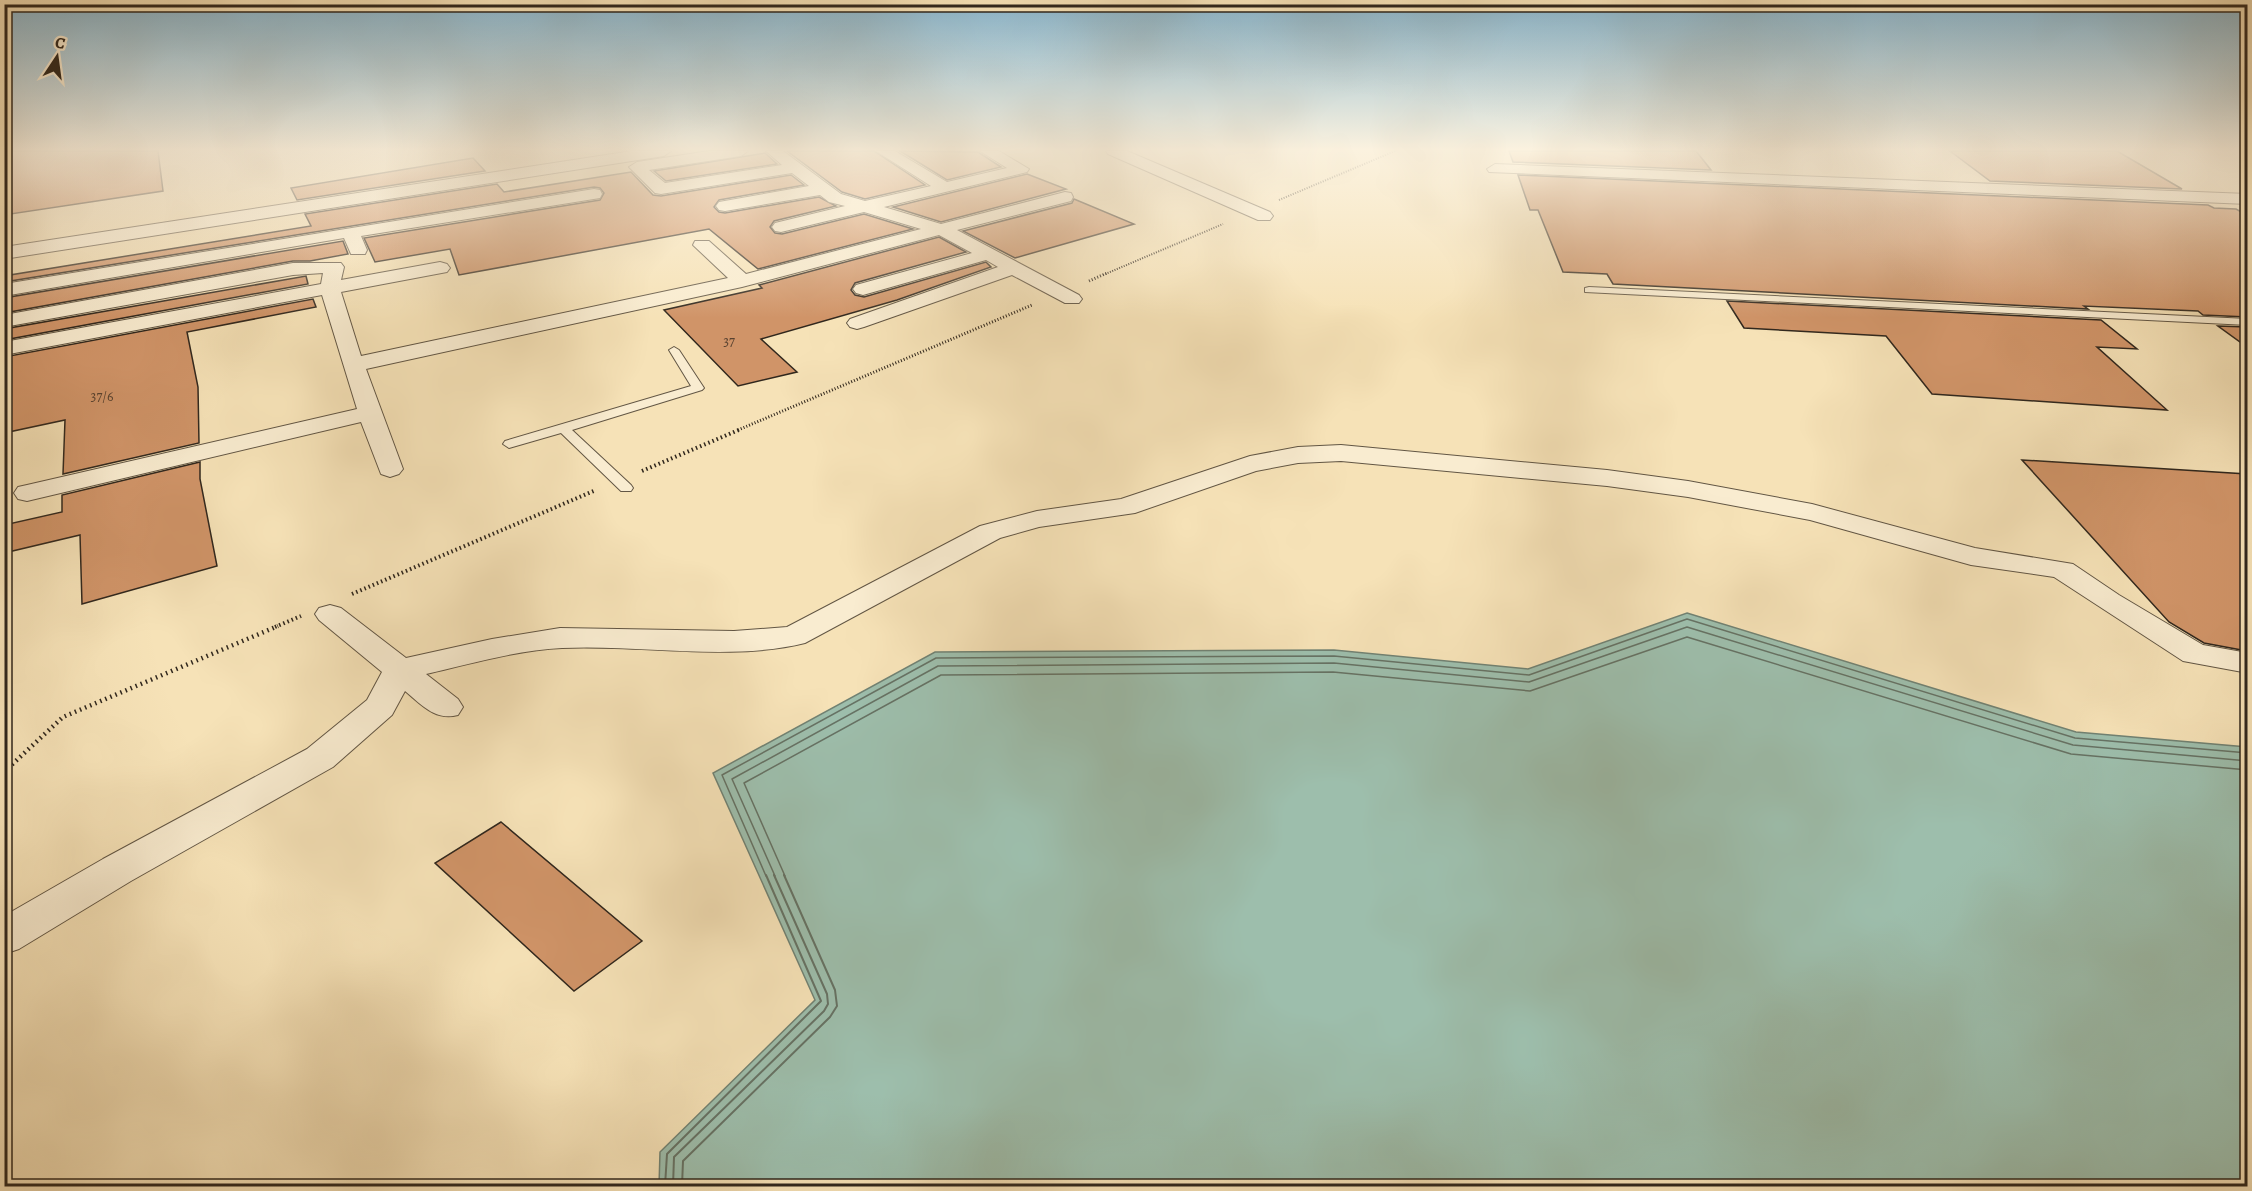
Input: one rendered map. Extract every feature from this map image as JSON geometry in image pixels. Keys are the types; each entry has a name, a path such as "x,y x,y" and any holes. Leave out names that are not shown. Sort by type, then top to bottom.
{"street":[{"path":"4,253 305,207"},
{"path":"4,290 514,207"},
{"path":"781,227 866,207"},
{"path":"870,207 943,230 1066,296"},
{"path":"353,365 742,281 1030,207"},
{"path":"1242,207 1264,216"},
{"path":"486,229 579,213"},
{"path":"351,232 358,250"},
{"path":"702,245 742,281"},
{"path":"4,321 293,269 334,267 358,250 381,246"},
{"path":"862,289 988,254"},
{"path":"334,267 330,288 353,365 390,469"},
{"path":"4,349 440,268"},
{"path":"857,323 1013,268"},
{"path":"27,493 370,413"},
{"path":"4,937 117,870 320,758 380,707 400,670 492,649 560,638 734,641 794,636 990,532 1037,519 1125,507 1250,464 1298,455 1341,453 1607,478 1688,489 1821,515 1971,556 2063,570 2108,601 2194,654 2247,663"},
{"path":"326,608 446,707"}],"lane":[{"path":"1589,290 2247,322"},
{"path":"509,444 698,388 674,350"},
{"path":"563,429 622,484"}],"path":[{"path":"4,772 63,717 1066,296"}],"water":[{"path":"1687,613 2076,732 2247,747 2247,1186 659,1186 660,1152 815,1000 713,773 935,652 1334,650 1528,669"}],"building":[{"path":"4,207 60,207 4,215"},
{"path":"352,207 472,207 4,282 4,276 311,226 305,214"},
{"path":"559,207 714,207 719,212 725,213 763,207 834,207 774,221 770,227 775,233 782,234 864,214 913,229 758,269 709,229 459,275 450,249 375,262 364,238"},
{"path":"895,207 999,207 941,222"},
{"path":"1058,207 1092,207 1134,224 1015,258 963,231"},
{"path":"1529,207 2211,207 2236,209 2247,215 2247,317 2203,315 2198,311 2084,306 2088,309 1613,284 1607,274 1563,272 1538,210 1530,210"},
{"path":"939,237 966,252 855,283 851,290 855,295 864,297 986,262 991,267 897,300 761,339 797,372 738,386 664,310 762,288 759,285"},
{"path":"343,241 348,254 310,261 293,261 4,313 4,298"},
{"path":"306,276 308,284 4,340 4,329"},
{"path":"313,299 316,307 187,332 198,387 199,443 63,474 65,420 4,433 4,357"},
{"path":"1727,301 2101,320 2137,349 2097,347 2167,410 1932,394 1886,336 1744,328"},
{"path":"2218,326 2247,327 2247,347"},
{"path":"2022,460 2247,474 2247,651 2204,643 2169,622"},
{"path":"200,462 200,479 217,566 82,604 80,535 4,553 4,525 62,512 62,495"},
{"path":"501,822 642,941 574,991 435,863"}]}
